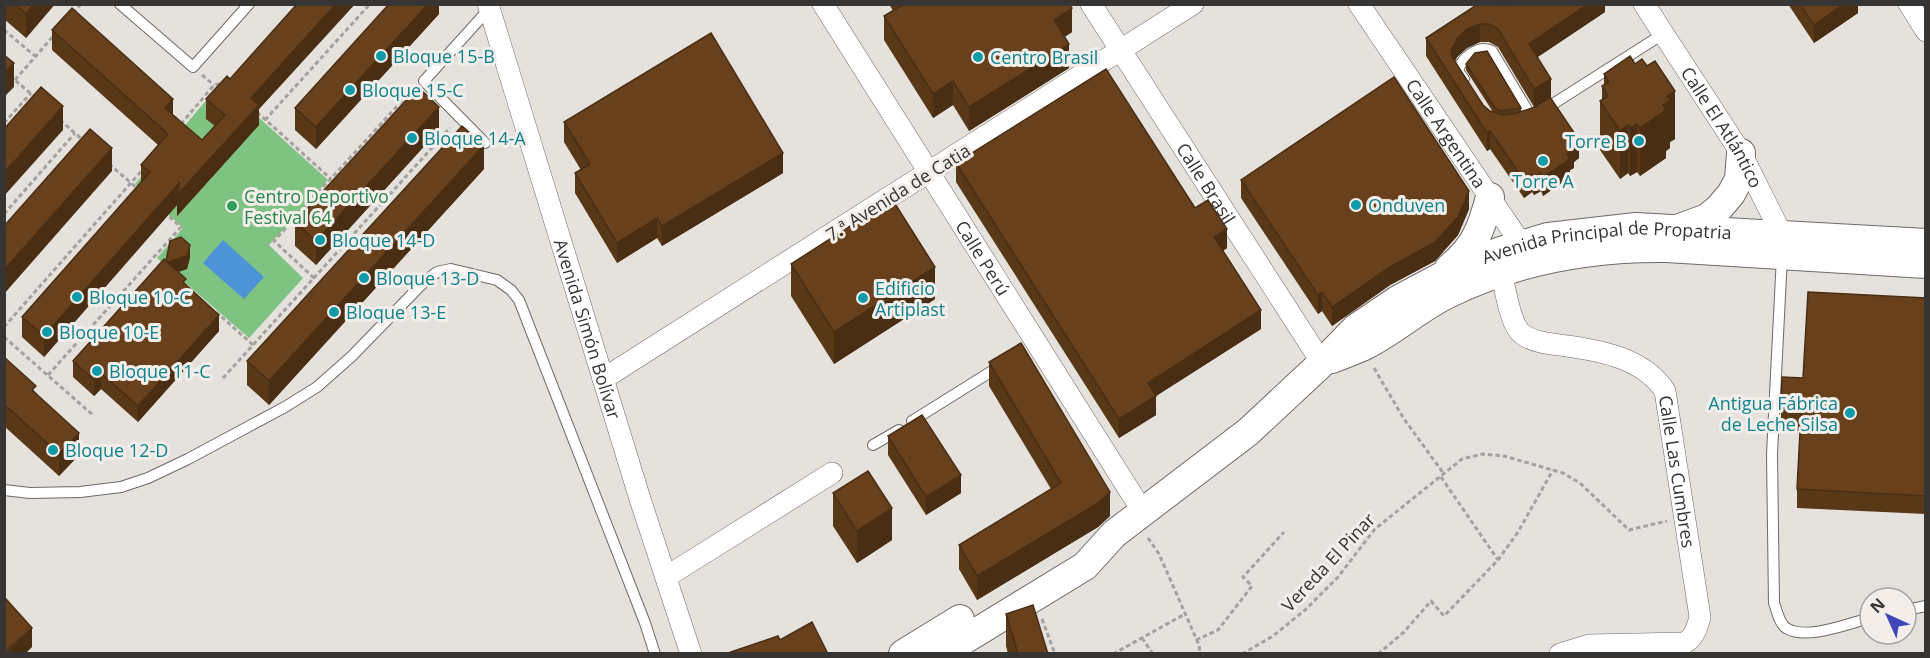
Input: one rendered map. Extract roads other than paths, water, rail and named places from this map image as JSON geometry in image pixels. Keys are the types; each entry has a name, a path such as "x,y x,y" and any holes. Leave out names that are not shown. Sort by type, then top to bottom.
{"main road":[{"path":"1678,228 1707,218 1731,194 1739,179 1741,153"},
{"path":"1435,278 1459,260 1472,244 1483,225 1490,196"},
{"name":"Avenida Principal de Propatria","path":"1644,237 1678,228 1782,245 1926,264"},
{"name":"Avenida Principal de Propatria","path":"1322,363 1367,345 1409,316 1444,296 1516,261 1548,237 1580,233 1782,245 1926,243"},
{"name":"Avenida Principal de Propatria","path":"950,651 1085,566 1130,522 1248,432 1356,328 1399,299 1467,263 1516,261"},
{"name":"Avenida Principal de Propatria","path":"903,654 1075,549 1130,522"}],"street":[{"name":"Calle Perú","path":"823,4 928,172 1032,346 1130,522"},
{"name":"Calle Brasil","path":"1091,4 1322,363"},
{"name":"7.ª Avenida de Catia","path":"603,379 1193,4"},
{"name":"Calle Argentina","path":"1359,4 1490,196 1516,261"},
{"name":"Calle El Atlántico","path":"1644,4 1741,153 1782,245"},
{"path":"1909,4 1926,31"},
{"name":"Avenida Simón Bolívar","path":"488,7 691,654"},
{"name":"Calle Las Cumbres","path":"1516,261 1514,323 1521,333 1550,344 1623,358 1649,372 1665,391 1700,617 1696,632 1685,643 1589,645 1560,654"},
{"path":"666,577 832,474"}],"lane":[{"path":"120,4 193,67 249,4"},
{"path":"485,143 424,81 488,7"},
{"path":"1471,90 1458,71 1460,64 1464,58 1487,48 1492,51 1527,120 1663,34"},
{"path":"1782,245 1772,454 1774,603 1779,618 1786,628 1800,633 1815,633 1858,621"},
{"path":"4,490 30,493 80,492 121,487 148,478 285,407 317,387 352,356 421,285 437,272 451,269 497,280 511,290 519,300 641,612 655,654"},
{"path":"873,446 1008,362"}],"water":[{"path":"223,240 264,277 244,299 203,263"}],"place":[{"name":"Bloque 15-B","path":"381,56"},
{"name":"Centro Brasil","path":"978,57"},
{"name":"Bloque 15-C","path":"350,90"},
{"name":"Bloque 14-A","path":"412,138"},
{"name":"Torre B","path":"1639,141"},
{"name":"Torre A","path":"1543,161"},
{"name":"Onduven","path":"1356,205"},
{"name":"Centro Deportivo Festival 64","path":"232,206"},
{"name":"Bloque 14-D","path":"320,240"},
{"name":"Bloque 13-D","path":"364,278"},
{"name":"Bloque 10-C","path":"77,297"},
{"name":"Edificio Artiplast","path":"863,298"},
{"name":"Bloque 13-E","path":"334,312"},
{"name":"Bloque 10-E","path":"47,332"},
{"name":"Bloque 11-C","path":"97,371"},
{"name":"Antigua Fábrica de Leche Silsa","path":"1850,413"},
{"name":"Bloque 12-D","path":"53,450"}]}
